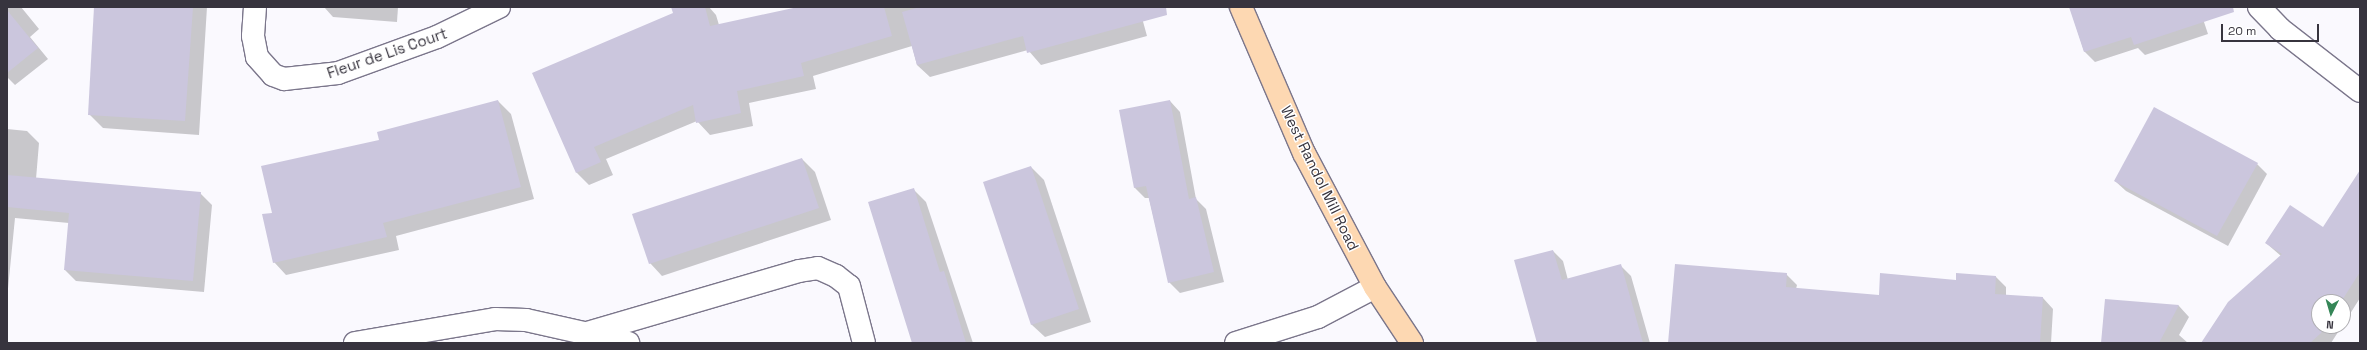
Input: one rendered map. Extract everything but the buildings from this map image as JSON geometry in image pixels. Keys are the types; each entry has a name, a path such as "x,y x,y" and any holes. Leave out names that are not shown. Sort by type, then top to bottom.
{"main road":[{"name":"West Randol Mill Road","path":"1241,7 1304,153 1375,287 1412,343"}],"street":[{"name":"Fleur de Lis Court","path":"255,7 253,36 257,57 274,75 284,79 338,73 437,37 499,7"},
{"path":"2260,7 2280,29 2360,91"},
{"path":"587,333 799,271 818,268 836,276 849,286 864,343"},
{"path":"1236,343 1318,316 1375,287"},
{"path":"355,343 495,318 526,320 628,343"}]}
